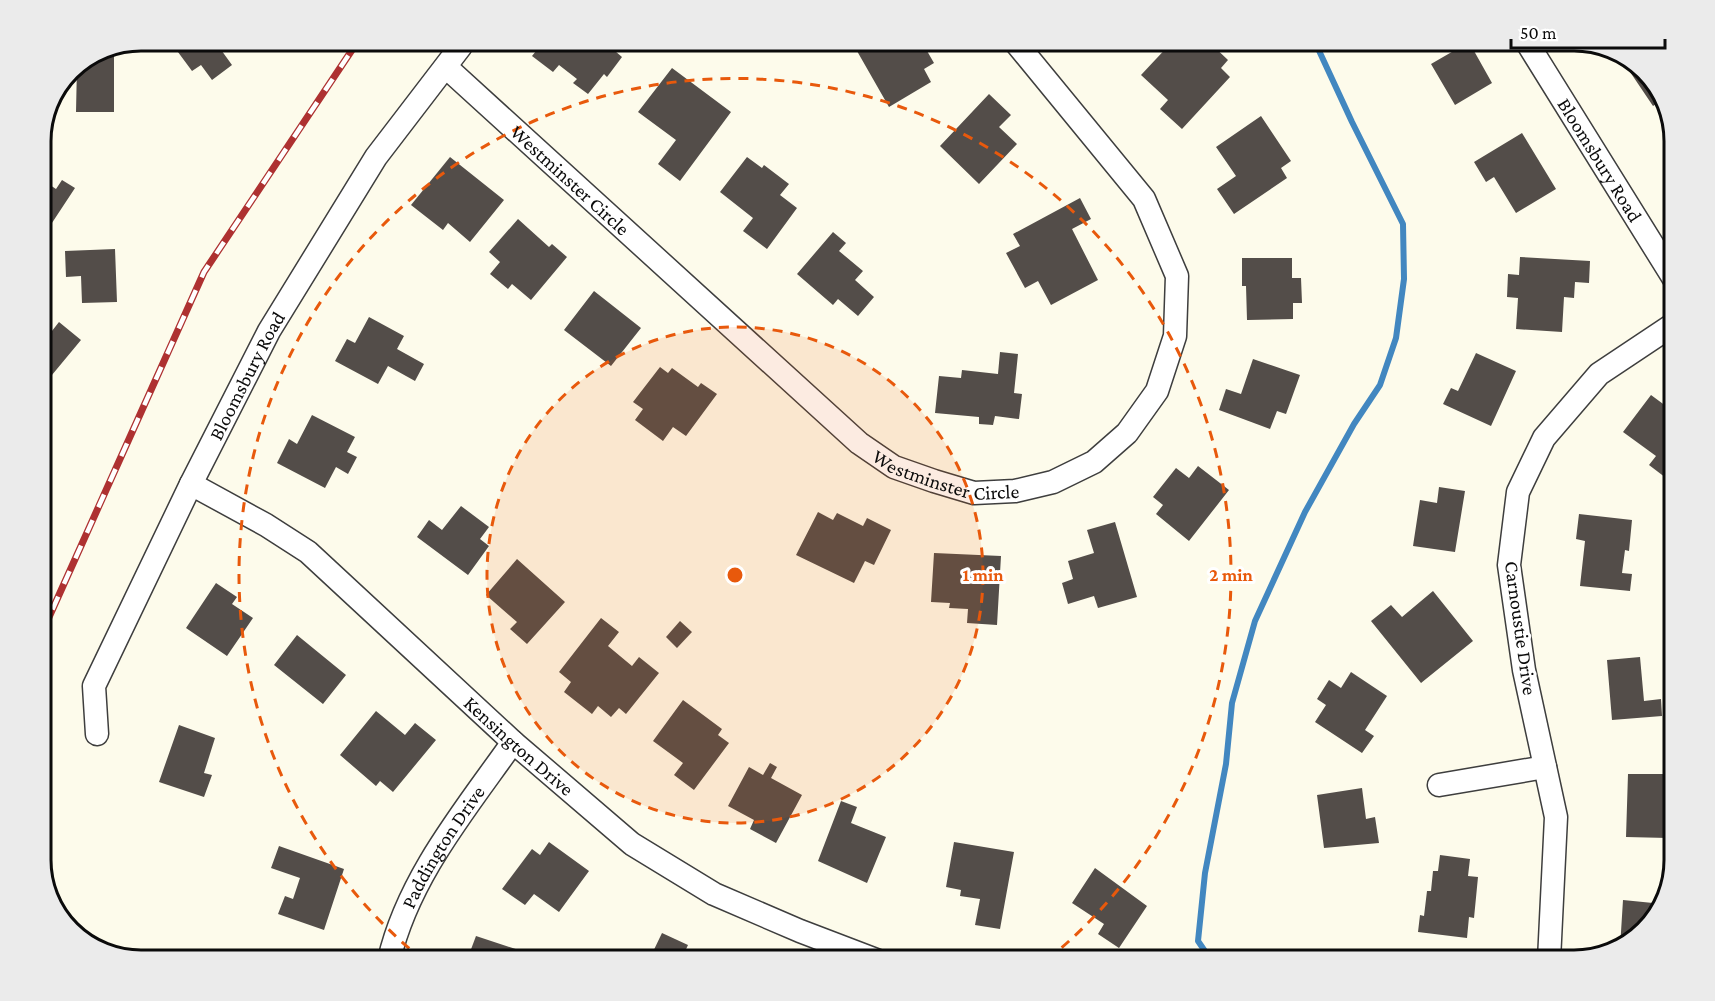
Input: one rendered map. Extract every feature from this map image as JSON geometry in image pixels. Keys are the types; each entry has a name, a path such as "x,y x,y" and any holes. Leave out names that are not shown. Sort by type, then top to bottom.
{"street":[{"name":"Bloomsbury Road","path":"97,734 94,686 269,331 376,157 457,51"},
{"name":"Westminster Circle","path":"446,67 859,443 894,467 974,493 1015,491 1053,482 1094,462 1127,433 1157,391 1175,336 1177,276 1144,199 1023,51"},
{"name":"Bloomsbury Road","path":"1539,51 1664,262"},
{"name":"Carnoustie Drive","path":"1549,950 1556,817 1524,670 1509,565 1518,492 1544,438 1599,374 1664,331"},
{"name":"Kensington Drive","path":"192,484 266,525 308,552 513,742 632,844 714,894 850,950"},
{"name":"Paddington Drive","path":"391,950 396,931 437,850 513,742"},
{"path":"1439,785 1545,767"}],"building":[{"path":"177,51 222,51 232,65 212,80 201,65 192,71"},
{"path":"536,51 615,51 622,57 607,77 604,74 588,94 573,83 577,79 559,65 553,72 532,56"},
{"path":"857,51 927,51 934,63 924,69 931,82 889,107"},
{"path":"1164,51 1218,51 1228,60 1221,68 1230,77 1182,129 1160,109 1168,100 1141,75"},
{"path":"1453,51 1474,51 1492,83 1455,105 1431,64"},
{"path":"114,56 114,112 76,112 77,77 91,66"},
{"path":"672,68 731,112 680,181 658,164 676,140 638,112"},
{"path":"1629,70 1638,77 1652,96 1656,104 1653,106"},
{"path":"989,94 1011,115 999,127 1017,144 979,184 940,146"},
{"path":"1261,116 1291,161 1281,168 1287,178 1234,214 1217,189 1236,176 1216,147"},
{"path":"1522,133 1556,189 1516,213 1494,177 1486,182 1474,162"},
{"path":"450,157 504,200 470,242 448,223 443,230 411,205"},
{"path":"747,157 762,168 764,165 789,184 780,195 797,208 767,249 743,231 753,218 720,192"},
{"path":"62,180 75,188 51,224 51,186 56,189"},
{"path":"1080,198 1091,219 1072,229 1098,280 1051,305 1038,281 1025,288 1006,253 1020,246 1013,234"},
{"path":"518,219 549,247 552,244 567,257 531,300 512,284 508,289 490,274 500,262 489,252"},
{"path":"833,232 846,243 839,251 863,271 855,280 874,297 858,316 838,299 833,305 797,274"},
{"path":"115,249 117,302 82,303 81,276 66,277 65,251"},
{"path":"1520,257 1590,261 1589,283 1575,282 1574,298 1564,297 1562,332 1516,329 1518,298 1507,297 1508,274 1519,275"},
{"path":"1242,258 1292,258 1292,278 1301,278 1302,303 1293,303 1293,319 1247,320 1246,286 1242,286"},
{"path":"594,291 641,328 611,366 564,330"},
{"path":"369,317 404,336 397,349 424,364 415,381 388,366 378,384 335,361 347,339 355,343"},
{"path":"59,322 81,340 51,376 51,332"},
{"path":"1000,352 1018,354 1014,393 1022,394 1019,419 995,416 993,425 979,424 979,417 935,413 939,376 961,378 962,370 998,374"},
{"path":"1476,353 1516,371 1491,426 1443,404 1451,388 1458,391"},
{"path":"1253,359 1300,375 1286,414 1277,411 1270,429 1219,410 1226,389 1241,394"},
{"path":"660,367 668,373 672,368 698,387 701,383 717,394 686,436 673,427 663,441 635,420 643,409 633,402"},
{"path":"1651,395 1664,405 1664,476 1649,465 1656,456 1623,432"},
{"path":"312,415 355,437 347,452 357,457 348,474 336,467 325,488 277,463 289,439 297,444"},
{"path":"1198,466 1229,490 1189,541 1156,514 1163,505 1153,497 1176,468 1189,478"},
{"path":"1439,487 1465,491 1455,552 1413,546 1420,500 1437,503"},
{"path":"461,506 489,527 480,539 489,546 468,575 417,537 429,520 442,530"},
{"path":"818,512 833,520 837,513 863,526 867,518 891,530 874,565 865,561 854,583 796,555"},
{"path":"1579,514 1632,520 1629,551 1625,550 1622,573 1632,574 1630,591 1580,586 1585,541 1576,539"},
{"path":"1115,522 1137,597 1098,608 1094,596 1068,604 1062,583 1073,579 1068,561 1094,553 1087,530"},
{"path":"934,553 1001,556 997,625 967,623 968,609 949,608 950,603 931,602"},
{"path":"517,559 565,602 527,644 510,629 517,622 486,595"},
{"path":"216,583 237,597 232,604 253,618 227,656 186,628"},
{"path":"1433,591 1473,641 1421,683 1371,621 1391,605 1402,617"},
{"path":"601,618 619,632 608,646 632,666 639,657 659,673 626,714 619,708 611,717 598,706 592,714 564,692 571,682 559,672"},
{"path":"680,621 692,632 677,648 666,637"},
{"path":"297,635 346,675 323,704 274,665"},
{"path":"1640,657 1644,701 1661,699 1662,716 1612,720 1607,660"},
{"path":"1351,672 1387,696 1365,730 1374,736 1362,753 1315,722 1326,705 1317,699 1329,680 1341,688"},
{"path":"683,700 722,729 718,735 729,743 694,790 674,775 683,763 653,741"},
{"path":"376,711 405,735 415,723 436,740 393,792 380,781 376,786 340,755"},
{"path":"179,725 215,738 204,773 212,775 204,797 159,782"},
{"path":"770,763 777,767 771,778 802,795 776,843 750,829 754,820 728,806 749,767 763,775"},
{"path":"1628,774 1664,774 1664,838 1626,837"},
{"path":"1362,788 1366,819 1375,817 1379,843 1324,848 1317,795"},
{"path":"841,801 857,807 851,823 886,837 867,883 818,861"},
{"path":"549,842 589,871 559,912 534,894 525,905 502,889 532,849 540,855"},
{"path":"954,842 1014,852 1000,929 975,925 980,899 960,896 961,890 946,887"},
{"path":"279,846 344,869 324,930 278,914 285,896 293,899 300,878 271,868"},
{"path":"1440,855 1470,859 1468,876 1478,877 1474,918 1469,917 1467,938 1418,932 1420,915 1424,916 1427,891 1431,891 1433,871 1438,871"},
{"path":"1095,868 1147,906 1119,948 1098,934 1104,924 1072,903"},
{"path":"1623,900 1653,903 1638,924 1621,937"},
{"path":"662,933 688,945 686,950 654,950"},
{"path":"476,936 519,950 471,950"}],"waterway":[{"path":"1204,950 1198,941 1205,873 1226,764 1232,703 1255,621 1305,512 1354,424 1380,385 1396,338 1404,279 1403,224 1319,51"}],"railway":[{"path":"51,613 204,272 351,51"}]}
